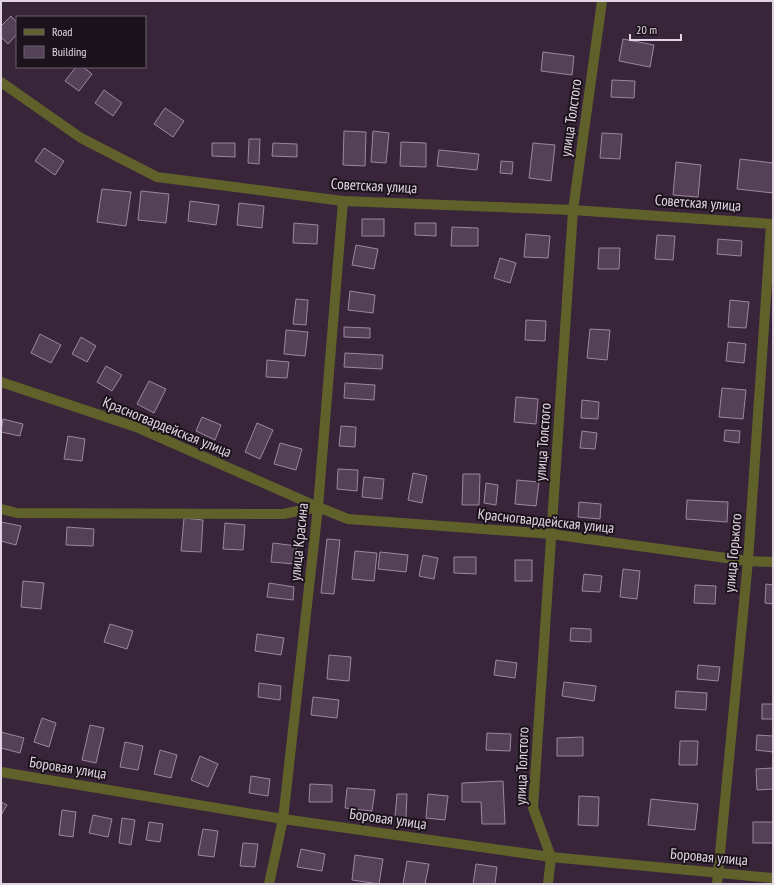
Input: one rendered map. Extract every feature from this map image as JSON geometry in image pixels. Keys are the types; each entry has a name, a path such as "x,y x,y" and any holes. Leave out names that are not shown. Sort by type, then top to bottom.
{"street":[{"name":"улица Толстого","path":"548,884 551,857 533,808 573,210 602,1"},
{"name":"Советская улица","path":"1,82 81,138 157,177 343,201 573,210 772,224"},
{"name":"улица Красина","path":"270,884 283,819 318,507 343,201"},
{"name":"улица Горького","path":"718,879 748,560 772,224"},
{"name":"Красногвардейская улица","path":"1,382 136,427 348,519 551,534 773,562"},
{"path":"1,509 17,513 283,514 318,507"},
{"name":"Боровая улица","path":"1,772 283,819 551,857 718,879 773,878"}],"building":[{"path":"11,16 16,22 16,35 8,44 1,37 1,26"},
{"path":"623,39 654,45 650,67 619,61"},
{"path":"543,52 574,56 572,75 541,71"},
{"path":"75,68 84,68 92,74 79,91 65,81"},
{"path":"612,80 635,81 634,98 611,97"},
{"path":"104,90 122,103 113,116 95,103"},
{"path":"165,108 184,121 173,137 154,124"},
{"path":"344,131 366,132 365,166 343,165"},
{"path":"373,131 389,133 386,163 371,162"},
{"path":"602,133 622,134 620,159 600,158"},
{"path":"249,139 260,139 259,164 248,163"},
{"path":"401,142 426,143 426,167 400,166"},
{"path":"212,143 235,143 235,157 212,156"},
{"path":"273,143 297,144 297,157 272,156"},
{"path":"533,143 555,145 551,181 529,178"},
{"path":"44,148 64,161 55,175 35,161"},
{"path":"439,150 479,154 477,170 437,166"},
{"path":"740,159 773,163 773,193 737,189"},
{"path":"501,161 513,162 512,174 500,173"},
{"path":"676,162 701,165 698,197 673,195"},
{"path":"102,189 131,192 126,226 97,222"},
{"path":"141,191 169,194 166,223 138,220"},
{"path":"190,201 219,205 216,225 188,221"},
{"path":"239,203 264,206 262,228 237,225"},
{"path":"362,219 384,219 384,236 362,236"},
{"path":"294,223 318,225 317,244 293,243"},
{"path":"415,223 436,223 436,236 415,235"},
{"path":"452,227 478,228 478,246 451,246"},
{"path":"526,234 550,236 548,258 524,257"},
{"path":"657,235 675,236 673,260 655,259"},
{"path":"718,239 742,241 741,256 717,254"},
{"path":"356,245 378,249 374,269 352,265"},
{"path":"599,248 620,248 619,269 598,269"},
{"path":"500,258 516,263 510,283 494,278"},
{"path":"350,291 375,295 373,313 348,310"},
{"path":"296,299 308,300 306,325 293,324"},
{"path":"730,300 749,302 746,328 728,327"},
{"path":"526,320 546,321 545,341 525,340"},
{"path":"344,327 370,328 370,338 344,337"},
{"path":"590,329 610,330 607,360 587,358"},
{"path":"286,330 308,332 305,356 284,354"},
{"path":"40,334 61,345 51,363 31,353"},
{"path":"81,337 96,346 87,362 72,354"},
{"path":"728,342 746,344 744,363 726,361"},
{"path":"345,353 383,355 382,369 344,367"},
{"path":"267,360 289,362 287,378 266,377"},
{"path":"106,366 122,375 112,391 97,382"},
{"path":"149,381 166,389 154,413 137,404"},
{"path":"345,383 375,385 374,400 344,398"},
{"path":"722,388 746,390 743,419 719,417"},
{"path":"516,397 538,399 536,424 514,422"},
{"path":"582,400 599,402 598,419 581,418"},
{"path":"202,417 221,425 215,440 196,431"},
{"path":"3,419 23,424 20,436 1,432"},
{"path":"257,423 273,430 260,459 245,452"},
{"path":"341,426 356,427 355,447 339,446"},
{"path":"725,430 740,431 739,443 724,441"},
{"path":"582,431 597,433 595,449 580,448"},
{"path":"68,436 85,439 82,461 64,459"},
{"path":"280,443 302,449 296,470 274,464"},
{"path":"338,469 358,470 357,491 337,489"},
{"path":"413,473 427,476 422,503 408,500"},
{"path":"463,474 480,474 479,505 462,505"},
{"path":"364,477 384,479 382,499 362,497"},
{"path":"517,480 539,482 536,506 515,504"},
{"path":"486,483 498,485 496,505 484,503"},
{"path":"687,500 728,502 727,522 686,519"},
{"path":"579,502 601,504 600,519 578,517"},
{"path":"184,518 203,520 201,552 181,551"},
{"path":"1,522 21,526 16,545 1,541"},
{"path":"225,523 245,525 243,550 223,549"},
{"path":"67,527 94,529 93,546 66,545"},
{"path":"327,539 340,540 334,594 321,593"},
{"path":"273,543 297,546 295,564 271,562"},
{"path":"355,551 377,553 374,581 352,579"},
{"path":"380,552 408,555 406,572 378,569"},
{"path":"423,555 438,558 434,579 419,576"},
{"path":"454,557 476,557 476,574 454,573"},
{"path":"515,560 532,560 532,581 515,581"},
{"path":"623,569 640,571 637,599 620,597"},
{"path":"584,574 602,576 600,592 582,591"},
{"path":"23,581 44,583 41,609 21,607"},
{"path":"269,583 294,587 293,600 267,597"},
{"path":"766,584 773,585 773,604 765,603"},
{"path":"695,585 716,586 715,604 694,603"},
{"path":"110,624 133,631 127,649 104,642"},
{"path":"571,628 591,629 591,642 570,641"},
{"path":"257,634 284,638 281,655 255,651"},
{"path":"329,655 351,657 349,681 327,679"},
{"path":"496,660 517,663 515,678 494,675"},
{"path":"698,665 720,667 718,681 697,679"},
{"path":"564,682 596,686 594,701 562,696"},
{"path":"259,683 281,686 280,700 258,697"},
{"path":"676,691 707,693 706,710 675,708"},
{"path":"313,697 339,700 337,718 311,715"},
{"path":"762,704 773,704 773,719 762,719"},
{"path":"42,718 56,723 49,747 34,742"},
{"path":"90,725 104,728 96,763 82,760"},
{"path":"1,732 24,738 20,753 1,748"},
{"path":"487,733 511,734 510,751 486,750"},
{"path":"757,735 773,736 773,752 756,750"},
{"path":"583,737 583,756 557,756 557,738"},
{"path":"680,741 698,741 697,765 679,765"},
{"path":"125,742 143,746 138,770 120,767"},
{"path":"160,750 177,755 171,778 154,774"},
{"path":"200,756 218,764 208,787 191,780"},
{"path":"773,768 773,789 757,790 756,769"},
{"path":"251,776 270,779 268,796 249,793"},
{"path":"503,781 505,824 482,824 481,802 462,802 462,783"},
{"path":"310,784 332,785 332,802 309,802"},
{"path":"347,788 375,790 372,811 345,808"},
{"path":"397,794 407,794 406,818 395,817"},
{"path":"428,794 448,796 445,820 426,818"},
{"path":"579,796 599,797 598,826 578,825"},
{"path":"651,799 698,804 695,830 648,825"},
{"path":"1,802 7,805 1,815"},
{"path":"62,810 76,812 73,837 59,835"},
{"path":"93,815 112,819 108,837 89,833"},
{"path":"122,818 135,820 131,845 119,843"},
{"path":"149,822 163,824 160,842 146,840"},
{"path":"753,822 773,822 773,843 753,843"},
{"path":"203,829 218,831 214,857 198,855"},
{"path":"243,843 258,844 255,867 240,866"},
{"path":"301,849 325,854 322,871 297,867"},
{"path":"355,855 383,859 379,884 352,880"},
{"path":"407,861 429,864 425,884 403,884"},
{"path":"476,864 497,867 495,884 473,884"}]}
